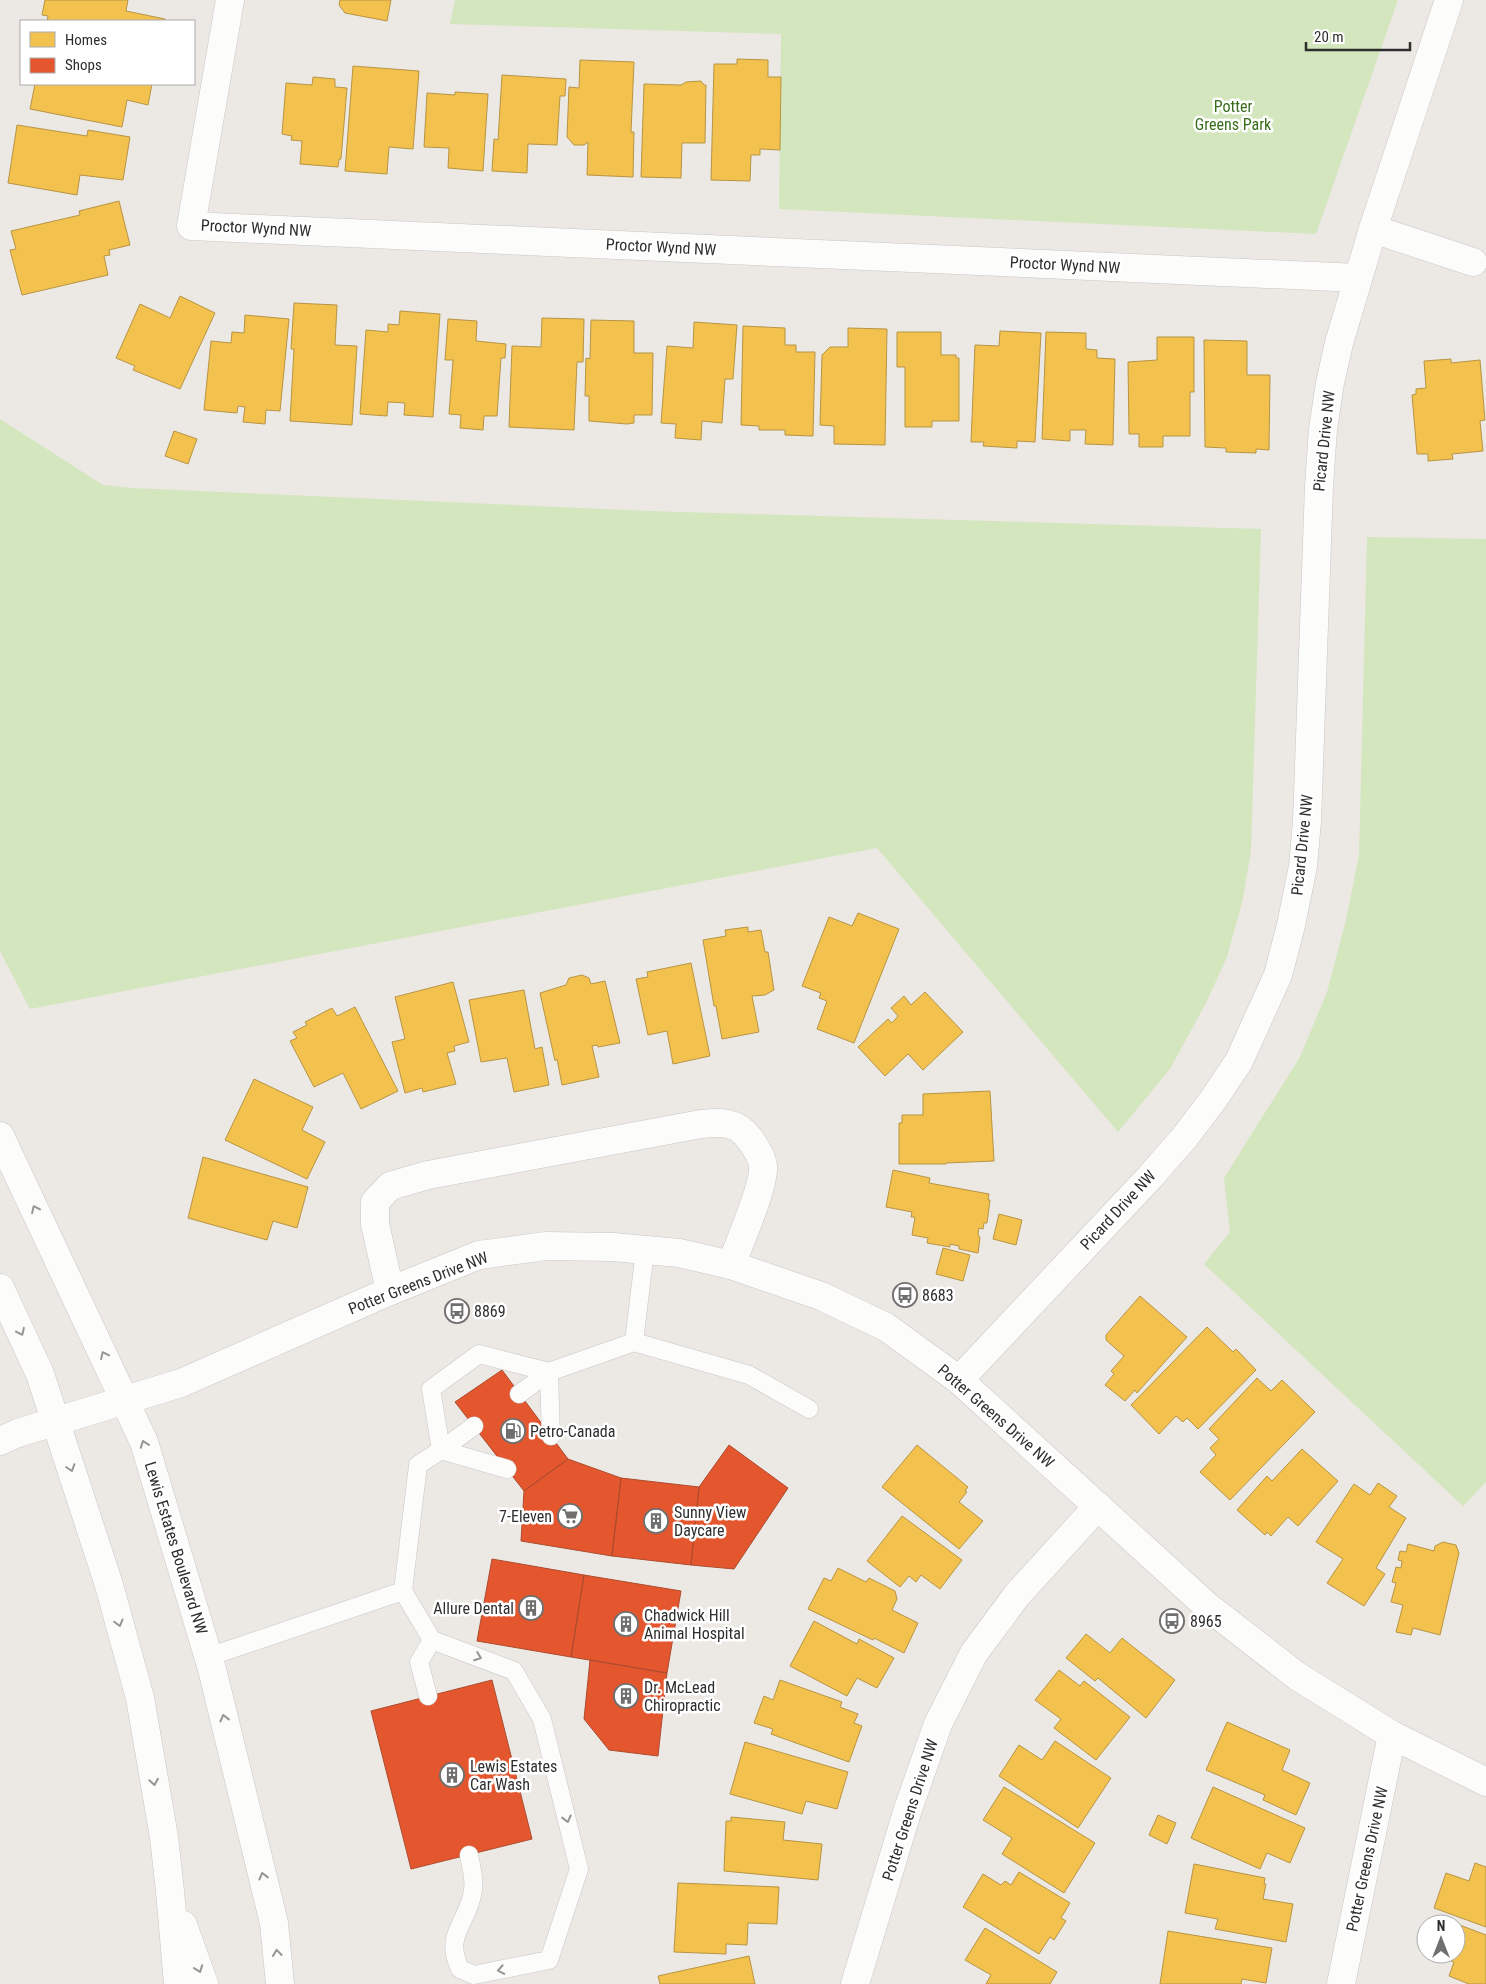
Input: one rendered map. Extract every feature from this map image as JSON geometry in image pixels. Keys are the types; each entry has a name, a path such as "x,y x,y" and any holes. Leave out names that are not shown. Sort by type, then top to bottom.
{"street":[{"name":"Proctor Wynd NW","path":"230,0 192,226 1358,278"},
{"name":"Picard Drive NW","path":"959,1380 1149,1178 1184,1138 1213,1100 1239,1061 1278,975 1301,876 1306,830 1315,554 1323,429 1339,342 1373,229 1449,0"},
{"path":"1373,229 1473,262"},
{"path":"390,1291 374,1224 375,1202 390,1186 428,1175 701,1124 724,1122 743,1130 756,1147 763,1166 760,1186 731,1265"},
{"name":"Lewis Estates Boulevard NW","path":"0,1136 144,1442 208,1657 274,1923 280,1984"},
{"name":"Potter Greens Drive NW","path":"0,1441 18,1433 181,1383 390,1291 479,1256 546,1246 613,1247 679,1253 731,1265 822,1296 886,1328 959,1380 1215,1612 1297,1676 1392,1735 1486,1782"},
{"path":"0,1288 40,1374 109,1584 140,1698 164,1837 178,1984"},
{"name":"Potter Greens Drive NW","path":"855,1984 908,1809 938,1724 974,1653 1017,1596 1098,1506"},
{"name":"Potter Greens Drive NW","path":"1341,1984 1392,1735"},
{"path":"170,1891 204,1984"}],"lane":[{"path":"634,1342 644,1250"},
{"path":"520,1394 549,1372 634,1342 749,1375 809,1409"},
{"path":"441,1450 430,1389 479,1354 549,1372"},
{"path":"549,1372 552,1436"},
{"path":"469,1855 474,1875 473,1891 468,1909 454,1940 454,1956 460,1969 474,1975 549,1960 579,1869 542,1719 514,1671 432,1640 403,1591 418,1465 474,1426"},
{"path":"441,1450 507,1469"},
{"path":"208,1657 403,1591"},
{"path":"428,1696 419,1662 432,1640"}],"green space":[{"name":"Potter Greens Park","path":"455,0 1398,0 1316,234 779,209 781,34 450,24"},
{"path":"0,419 103,485 132,488 649,511 1261,529 1251,851 1243,899 1227,957 1206,1003 1170,1069 1118,1132 877,848 30,1009 0,951"},
{"path":"1367,537 1486,539 1486,1482 1463,1506 1204,1264 1230,1232 1224,1178 1300,1057 1327,992 1346,920 1359,855"}],"building: Homes":[{"path":"45,0 128,0 126,11 165,20 47,20 48,16 42,15"},
{"path":"340,0 391,0 387,21 345,13 339,5"},
{"path":"737,59 768,60 768,77 781,77 780,150 760,149 760,155 751,155 750,181 711,180 714,64 737,64"},
{"path":"580,60 634,62 631,132 634,132 633,177 587,175 588,142 584,145 574,145 567,137 569,87 579,88"},
{"path":"353,66 419,71 413,149 389,147 387,174 345,171"},
{"path":"502,75 566,79 565,96 560,96 557,145 528,144 527,173 492,171 494,139 498,140"},
{"path":"313,77 335,79 335,87 347,88 341,159 339,159 338,167 300,164 302,141 291,140 292,136 282,134 286,83 312,85"},
{"path":"701,81 706,85 705,143 682,143 681,178 641,177 644,84 681,85 686,82"},
{"path":"35,85 152,85 148,105 127,100 122,127 30,109"},
{"path":"455,92 488,94 483,171 448,168 449,148 424,147 427,93 455,95"},
{"path":"17,125 87,136 88,130 130,137 123,180 80,175 77,195 8,183"},
{"path":"119,201 130,245 109,250 110,255 104,256 108,275 22,295 10,250 16,249 11,231 80,215 79,211"},
{"path":"180,296 215,313 180,389 133,370 135,366 116,358 140,304 170,318"},
{"path":"294,303 337,305 335,345 357,346 352,425 290,421 294,349 291,349"},
{"path":"400,311 440,314 433,417 404,415 405,403 388,402 387,416 360,414 366,330 388,332 388,324 399,325"},
{"path":"245,315 289,319 280,411 266,410 265,424 243,422 245,407 238,406 237,413 204,410 211,341 231,343 232,332 244,333"},
{"path":"542,318 584,319 583,362 577,362 574,430 509,427 512,346 541,347"},
{"path":"448,319 477,321 476,341 506,344 505,358 501,358 497,416 484,416 483,430 460,428 461,415 449,414 453,360 445,360"},
{"path":"591,320 634,321 634,353 653,353 652,415 634,415 634,423 627,424 589,421 589,396 585,396 586,358 590,359"},
{"path":"694,322 737,325 733,379 725,379 722,423 702,421 701,440 675,438 676,424 661,423 667,346 693,348"},
{"path":"743,326 785,328 785,345 796,345 796,352 815,352 813,436 785,435 785,430 759,430 759,426 741,425"},
{"path":"848,328 887,329 885,445 834,444 834,426 820,425 822,355 830,347 848,347"},
{"path":"1000,331 1041,333 1035,442 1017,441 1017,448 983,446 984,442 971,442 975,345 999,346"},
{"path":"897,332 941,332 941,355 956,355 956,358 959,358 959,421 932,421 932,427 905,427 905,367 897,367"},
{"path":"1046,332 1086,333 1086,349 1097,350 1097,358 1115,359 1113,445 1085,444 1086,430 1070,430 1070,441 1042,439"},
{"path":"1157,337 1194,337 1194,392 1190,392 1190,436 1163,436 1163,447 1139,447 1139,434 1129,434 1128,362 1157,360"},
{"path":"1204,340 1247,341 1247,375 1270,375 1269,450 1256,449 1256,453 1226,452 1226,448 1205,447"},
{"path":"1451,359 1451,363 1480,360 1485,420 1480,421 1483,451 1452,454 1453,459 1428,461 1428,454 1417,454 1412,395 1416,394 1416,389 1426,388 1424,361"},
{"path":"174,431 197,439 188,464 165,456"},
{"path":"858,913 899,929 854,1043 817,1029 827,1001 819,998 821,993 802,986 829,917 852,926"},
{"path":"748,927 748,932 761,930 765,952 768,952 774,990 765,995 752,996 759,1032 722,1039 716,1006 714,1006 703,940 726,936 725,930"},
{"path":"691,963 710,1056 673,1064 667,1031 648,1035 636,979 648,977 647,972"},
{"path":"582,975 589,978 591,984 605,981 620,1043 598,1047 597,1045 592,1046 599,1077 562,1085 540,993 566,985 569,978"},
{"path":"453,982 469,1042 454,1046 455,1051 447,1053 456,1084 423,1092 422,1088 405,1093 392,1042 405,1039 395,997"},
{"path":"524,990 535,1049 542,1047 549,1085 514,1092 507,1058 481,1062 469,1000"},
{"path":"925,992 963,1032 923,1070 908,1054 885,1076 858,1047 888,1019 892,1023 898,1016 891,1008 904,996 911,1005"},
{"path":"355,1007 398,1091 361,1109 343,1073 314,1087 290,1041 297,1038 293,1032 307,1025 305,1022 332,1008 337,1016"},
{"path":"254,1079 313,1107 302,1130 325,1142 307,1179 225,1140"},
{"path":"990,1091 994,1161 899,1164 899,1123 902,1123 902,1115 923,1115 923,1094"},
{"path":"203,1157 308,1187 297,1228 273,1221 267,1240 188,1218"},
{"path":"893,1170 930,1178 929,1183 989,1194 987,1223 984,1223 983,1229 979,1228 978,1253 959,1249 959,1246 950,1244 950,1247 927,1243 928,1238 912,1235 915,1217 911,1217 912,1212 886,1207"},
{"path":"999,1214 1022,1220 1016,1245 993,1239"},
{"path":"943,1248 970,1255 963,1281 936,1274"},
{"path":"1140,1296 1187,1337 1137,1393 1135,1390 1125,1401 1105,1385 1114,1374 1111,1371 1124,1356 1106,1340 1106,1335"},
{"path":"1207,1327 1233,1352 1236,1349 1256,1370 1198,1429 1187,1418 1183,1422 1176,1416 1159,1434 1131,1405"},
{"path":"1257,1378 1271,1391 1282,1380 1315,1412 1230,1500 1200,1472 1216,1455 1210,1448 1219,1439 1209,1429"},
{"path":"917,1445 968,1487 965,1491 967,1492 959,1502 983,1521 959,1549 882,1487"},
{"path":"1302,1449 1338,1481 1298,1526 1288,1517 1271,1536 1267,1532 1265,1535 1237,1510 1267,1476 1272,1481"},
{"path":"1378,1483 1397,1496 1389,1507 1406,1518 1376,1568 1385,1574 1364,1606 1327,1583 1343,1559 1316,1542 1354,1484 1370,1495"},
{"path":"902,1516 962,1560 940,1589 921,1575 916,1582 909,1576 900,1587 867,1561"},
{"path":"1443,1542 1456,1545 1459,1553 1440,1635 1413,1628 1411,1635 1396,1632 1403,1605 1391,1602 1396,1583 1392,1582 1396,1567 1401,1568 1402,1561 1398,1560 1400,1551 1406,1552 1408,1544 1434,1551 1435,1546"},
{"path":"838,1568 866,1582 869,1578 895,1591 897,1599 892,1610 918,1623 904,1653 808,1609 824,1578 831,1581"},
{"path":"814,1621 857,1644 859,1639 894,1658 877,1688 857,1678 847,1696 790,1666"},
{"path":"1086,1634 1110,1653 1122,1638 1175,1680 1146,1718 1098,1678 1095,1681 1066,1658"},
{"path":"1059,1670 1080,1686 1084,1681 1130,1717 1096,1760 1054,1728 1061,1719 1035,1700"},
{"path":"780,1680 842,1702 840,1707 858,1714 854,1723 862,1726 849,1762 771,1734 773,1729 754,1723 764,1696 773,1700"},
{"path":"1227,1722 1290,1750 1282,1770 1310,1783 1296,1815 1263,1800 1265,1795 1206,1770"},
{"path":"1055,1741 1111,1778 1078,1828 999,1776 1019,1745 1042,1760"},
{"path":"745,1742 848,1772 837,1809 806,1801 802,1814 730,1794"},
{"path":"1004,1787 1095,1843 1064,1893 1002,1854 1012,1838 983,1820"},
{"path":"1213,1787 1305,1828 1290,1863 1267,1853 1260,1869 1191,1838"},
{"path":"1158,1815 1176,1823 1167,1844 1149,1835"},
{"path":"731,1817 785,1822 783,1840 822,1844 818,1880 724,1871 726,1821 731,1821"},
{"path":"1475,1863 1486,1867 1486,1927 1466,1920 1466,1914 1450,1914 1434,1908 1446,1873 1469,1881"},
{"path":"1194,1864 1265,1878 1264,1884 1266,1884 1263,1899 1293,1904 1286,1942 1215,1929 1218,1919 1185,1913"},
{"path":"1019,1872 1070,1903 1061,1918 1066,1921 1054,1940 1050,1937 1039,1954 963,1907 983,1874 1001,1885 1005,1881 1011,1885"},
{"path":"678,1883 779,1887 777,1924 748,1923 747,1945 726,1944 726,1954 674,1952"},
{"path":"1466,1927 1486,1935 1486,1984 1469,1984 1449,1976 1453,1964 1466,1964"},
{"path":"985,1928 1057,1972 1050,1984 986,1984 991,1975 965,1960"},
{"path":"1168,1931 1272,1948 1266,1983 1242,1979 1241,1984 1160,1984"},
{"path":"749,1956 755,1984 660,1984 658,1976"}],"building: Shops":[{"name":"Petro-Canada","path":"502,1370 568,1459 524,1491 455,1402"},
{"path":"729,1445 788,1488 734,1569 691,1565 699,1487"},
{"name":"7-Eleven","path":"568,1459 621,1478 612,1556 521,1541 524,1491"},
{"name":"Sunny View Daycare","path":"621,1478 699,1487 691,1565 612,1556"},
{"name":"Allure Dental","path":"492,1559 584,1575 571,1657 477,1641"},
{"name":"Chadwick Hill Animal Hospital","path":"584,1575 681,1591 667,1673 571,1657"},
{"name":"Dr. McLead Chiropractic","path":"590,1660 667,1673 658,1756 609,1750 584,1719"},
{"name":"Lewis Estates Car Wash","path":"492,1680 532,1839 411,1869 371,1711"}],"place":[{"name":"8683","path":"905,1295"},
{"name":"8869","path":"457,1311"},
{"name":"Petro-Canada","path":"513,1431"},
{"name":"7-Eleven","path":"570,1516"},
{"name":"Sunny View Daycare","path":"656,1521"},
{"name":"Allure Dental","path":"531,1608"},
{"name":"8965","path":"1172,1621"},
{"name":"Chadwick Hill Animal Hospital","path":"626,1624"},
{"name":"Dr. McLead Chiropractic","path":"626,1696"},
{"name":"Lewis Estates Car Wash","path":"452,1775"}]}
